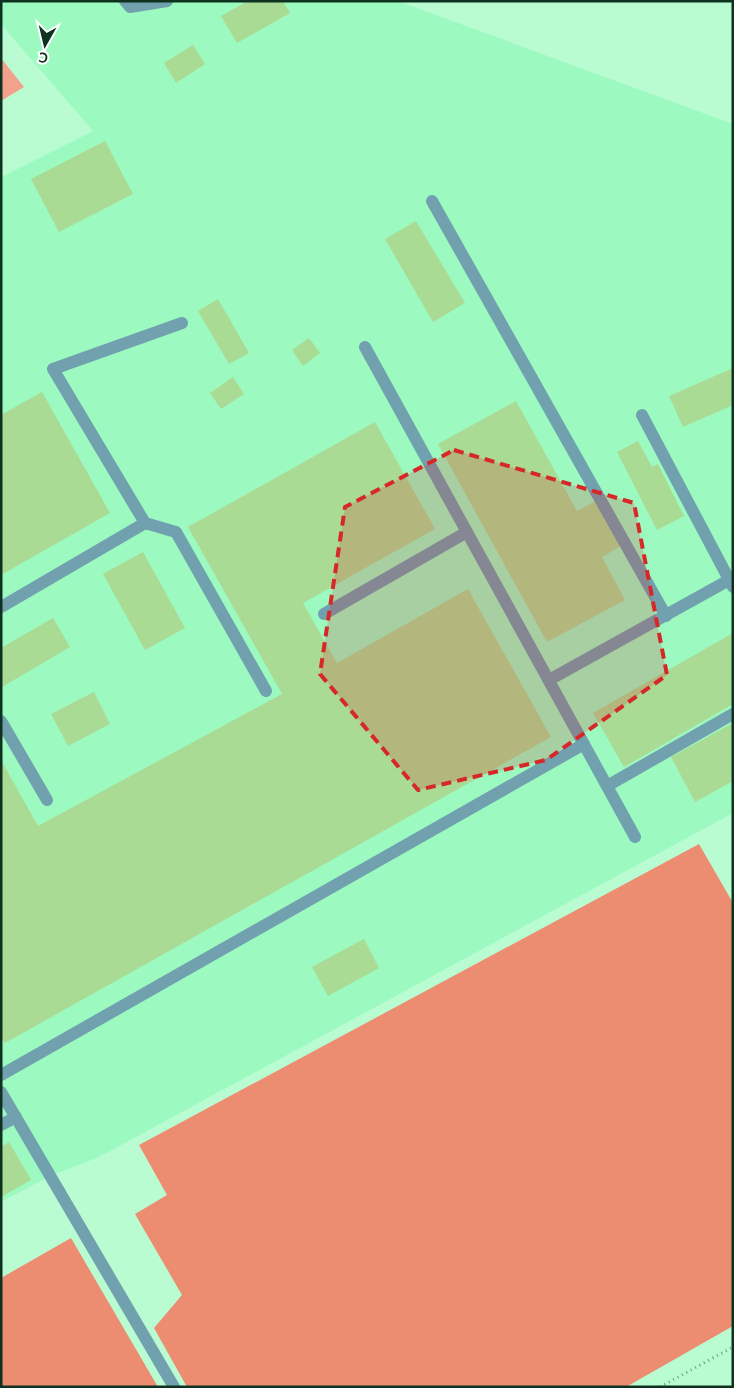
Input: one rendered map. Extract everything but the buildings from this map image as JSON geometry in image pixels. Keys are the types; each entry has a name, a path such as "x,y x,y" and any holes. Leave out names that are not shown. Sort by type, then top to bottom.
{"lane":[{"path":"125,1 130,7 167,1"},
{"path":"432,201 666,616"},
{"path":"182,323 53,369 145,523 176,532 266,691"},
{"path":"365,346 635,837"},
{"path":"549,680 666,616 731,584 642,415"},
{"path":"1,607 145,523"},
{"path":"324,614 467,532"},
{"path":"607,786 733,714"},
{"path":"1,722 47,800"},
{"path":"1,1075 584,744"},
{"path":"1,1092 174,1387"},
{"path":"1,1125 16,1117"}],"path":[{"path":"660,1387 733,1347"}],"highlighted area":[{"path":"454,450 634,503 667,675 546,760 418,790 320,674 345,507"}],"shaded area":[{"path":"1,1 398,1 733,124 733,813 99,1157 50,1176 1,1202 1,177 93,131 1,24"},
{"path":"1,58 24,87 1,101"},
{"path":"699,844 733,903 733,1326 626,1387 187,1387 154,1328 182,1295 135,1214 167,1195 139,1145"},
{"path":"71,1238 158,1387 1,1387 1,1278"}]}
